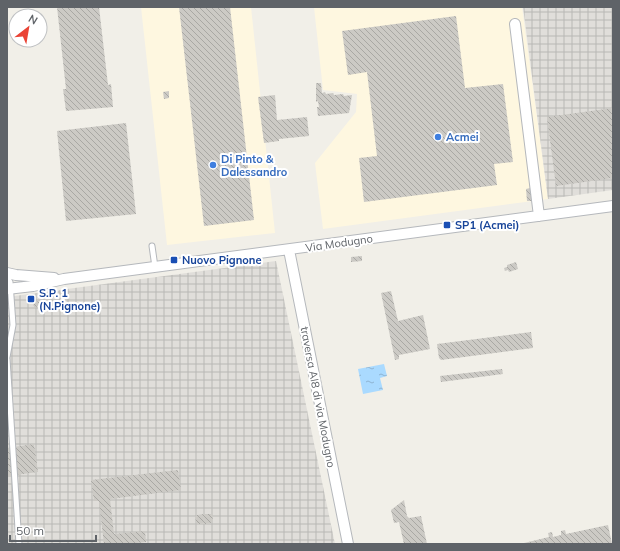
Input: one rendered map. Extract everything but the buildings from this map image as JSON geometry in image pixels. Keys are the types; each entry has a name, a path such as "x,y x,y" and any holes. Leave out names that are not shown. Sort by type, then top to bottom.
{"street":[{"path":"515,24 539,216"},
{"name":"Via Modugno","path":"9,289 33,286 64,279 613,206"},
{"name":"traversa AI8 di via Modugno","path":"289,250 348,544"},
{"name":"Via Modugno","path":"7,273 16,276 64,279"}],"lane":[{"path":"152,246 155,267"},
{"path":"7,277 10,282 9,289 13,325 7,358 19,544"}],"shaded area":[{"name":"Di Pinto & Dalessandro","path":"141,7 251,7 275,233 167,245"},
{"name":"Acmei","path":"314,7 522,7 548,199 323,229 315,163 356,112 357,94 323,90"},
{"path":"523,7 613,7 613,190 548,199"},
{"name":"Nuovo Pignone","path":"276,261 335,544 7,544 7,297"}],"water":[{"path":"384,364 387,376 380,378 383,390 363,394 358,369"}],"place":[{"name":"Acmei","path":"438,137"},
{"name":"Di Pinto & Dalessandro","path":"213,165"},
{"name":"SP1 (Acmei)","path":"447,225"},
{"name":"Nuovo Pignone","path":"174,260"},
{"name":"S.P. 1 (N.Pignone)","path":"31,299"}]}
